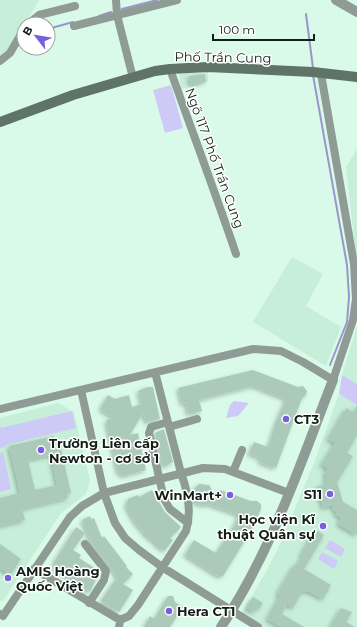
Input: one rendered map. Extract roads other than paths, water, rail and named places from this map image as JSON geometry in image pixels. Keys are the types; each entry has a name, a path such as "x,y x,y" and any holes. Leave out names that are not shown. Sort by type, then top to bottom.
{"main road":[{"name":"Phố Trần Cung","path":"0,122 73,94 170,69 208,67 317,73 357,77"}],"street":[{"path":"116,0 117,15 133,78"},
{"path":"74,26 177,0"},
{"path":"336,0 356,10"},
{"path":"37,16 39,14 74,6"},
{"path":"0,61 10,53 16,43"},
{"name":"Ngõ 117 Phố Trần Cung","path":"170,69 203,162 212,181 236,254"},
{"path":"221,627 232,611 265,551 289,493 353,320 356,299 354,264 317,73"},
{"path":"0,409 253,348 280,351 303,362 332,380"},
{"path":"34,569 120,624 129,616 186,531 190,512 187,489 181,474 155,372"},
{"path":"81,390 104,493 115,523 125,538 138,550 162,567 258,627"},
{"path":"188,523 170,509 166,503 159,479 149,431 151,427 197,419"},
{"path":"233,472 242,450"},
{"path":"0,614 3,616 70,517 82,506 104,493 203,468 214,467 233,472 289,493"},
{"path":"85,544 106,571 104,580 89,603"}],"waterway":[{"path":"122,9 157,0"},
{"path":"99,16 111,12"},
{"path":"306,14 313,68"},
{"path":"56,27 73,22"},
{"path":"313,75 347,265 349,297 347,322 330,365"}],"place":[{"name":"CT3","path":"286,419"},
{"name":"Trường Liên cấp Newton - cơ sở 1","path":"41,450"},
{"name":"S11","path":"330,494"},
{"name":"WinMart+","path":"230,495"},
{"name":"Học viện Kĩ thuật Quân sự","path":"323,526"},
{"name":"AMIS Hoàng Quốc Việt","path":"8,578"},
{"name":"Hera CT1","path":"169,611"}]}
